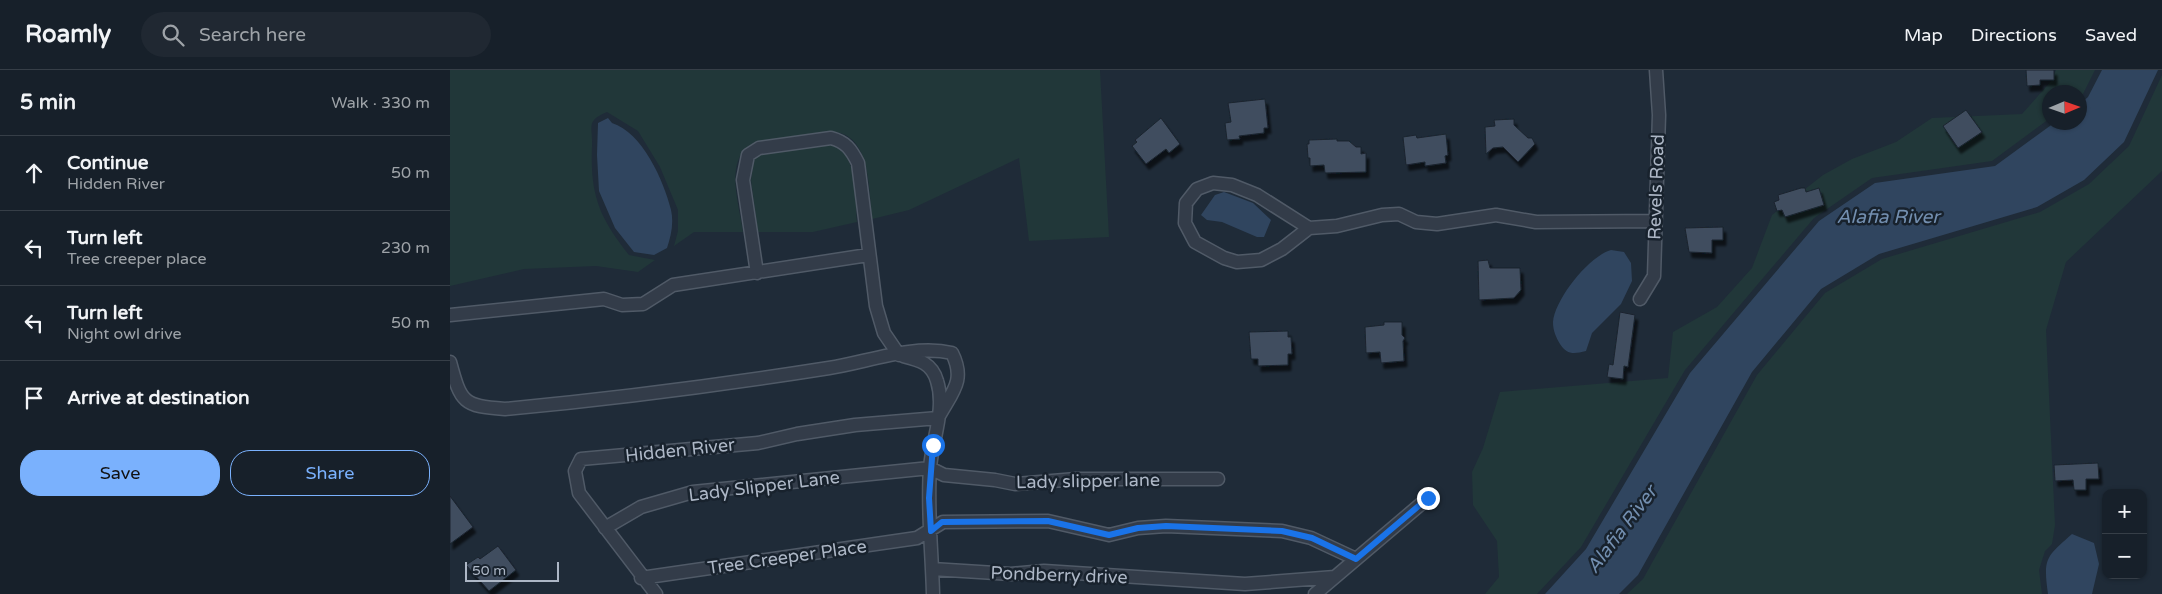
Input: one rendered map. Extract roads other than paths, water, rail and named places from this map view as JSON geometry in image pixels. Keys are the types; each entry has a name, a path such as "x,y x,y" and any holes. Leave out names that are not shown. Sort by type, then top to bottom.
{"street":[{"name":"Revels Road","path":"1640,299 1654,276 1659,115 1656,70"},
{"path":"757,272 743,180 748,155 759,148 831,138 842,141 852,150 858,163 868,255 876,306 884,333 899,355 922,361 933,372 939,391 938,418 930,468 932,594"},
{"path":"1308,228 1256,195 1232,185 1213,183 1197,189 1186,204 1185,223 1196,242 1224,258 1237,262 1261,260 1282,249 1308,228 1337,226 1382,214 1400,214 1416,222 1437,224 1496,215 1536,222 1655,221"},
{"path":"450,314 604,299 622,304 642,304 674,285 868,255"},
{"path":"450,362 464,399 472,406 505,409 560,404 830,368 934,349 952,353 959,367 958,381 938,418"},
{"name":"Hidden River","path":"656,594 641,578 579,493 576,471 581,459 758,443 797,434 855,425 938,418"},
{"name":"Lady slipper lane","path":"930,468 944,475 996,480 1015,484 1076,479 1218,479"},
{"name":"Lady Slipper Lane","path":"605,528 641,507 693,492 930,468"},
{"path":"1314,594 1428,498"},
{"path":"931,531 942,522 1048,521 1109,535 1138,528 1166,526 1282,531 1312,538 1356,559"},
{"name":"Tree Creeper Place","path":"641,578 917,538 931,531"},
{"name":"Pondberry drive","path":"932,569 1011,574 1044,571 1245,584 1335,577"}],"water":[{"name":"Alafia River","path":"2102,70 2158,70 2124,142 2084,180 2037,207 1879,254 1821,289 1752,372 1638,575 1619,594 1545,594 1586,549 1690,373 1819,221 1875,183 1995,166 2044,130 2087,130 2088,97"},
{"path":"608,118 612,123 623,128 633,136 642,147 657,172 668,198 672,220 670,239 667,248 654,255 634,252 615,228 599,191 598,123"},
{"path":"1224,192 1253,203 1271,220 1264,237 1257,237 1222,222 1207,220 1201,215 1215,195"},
{"path":"1611,250 1624,252 1631,263 1632,281 1621,304 1592,333 1586,351 1568,352 1560,344 1555,334 1553,322 1555,313 1574,280 1593,261"},
{"path":"2072,534 2094,543 2099,564 2092,594 2048,594 2046,573 2048,559"}]}
